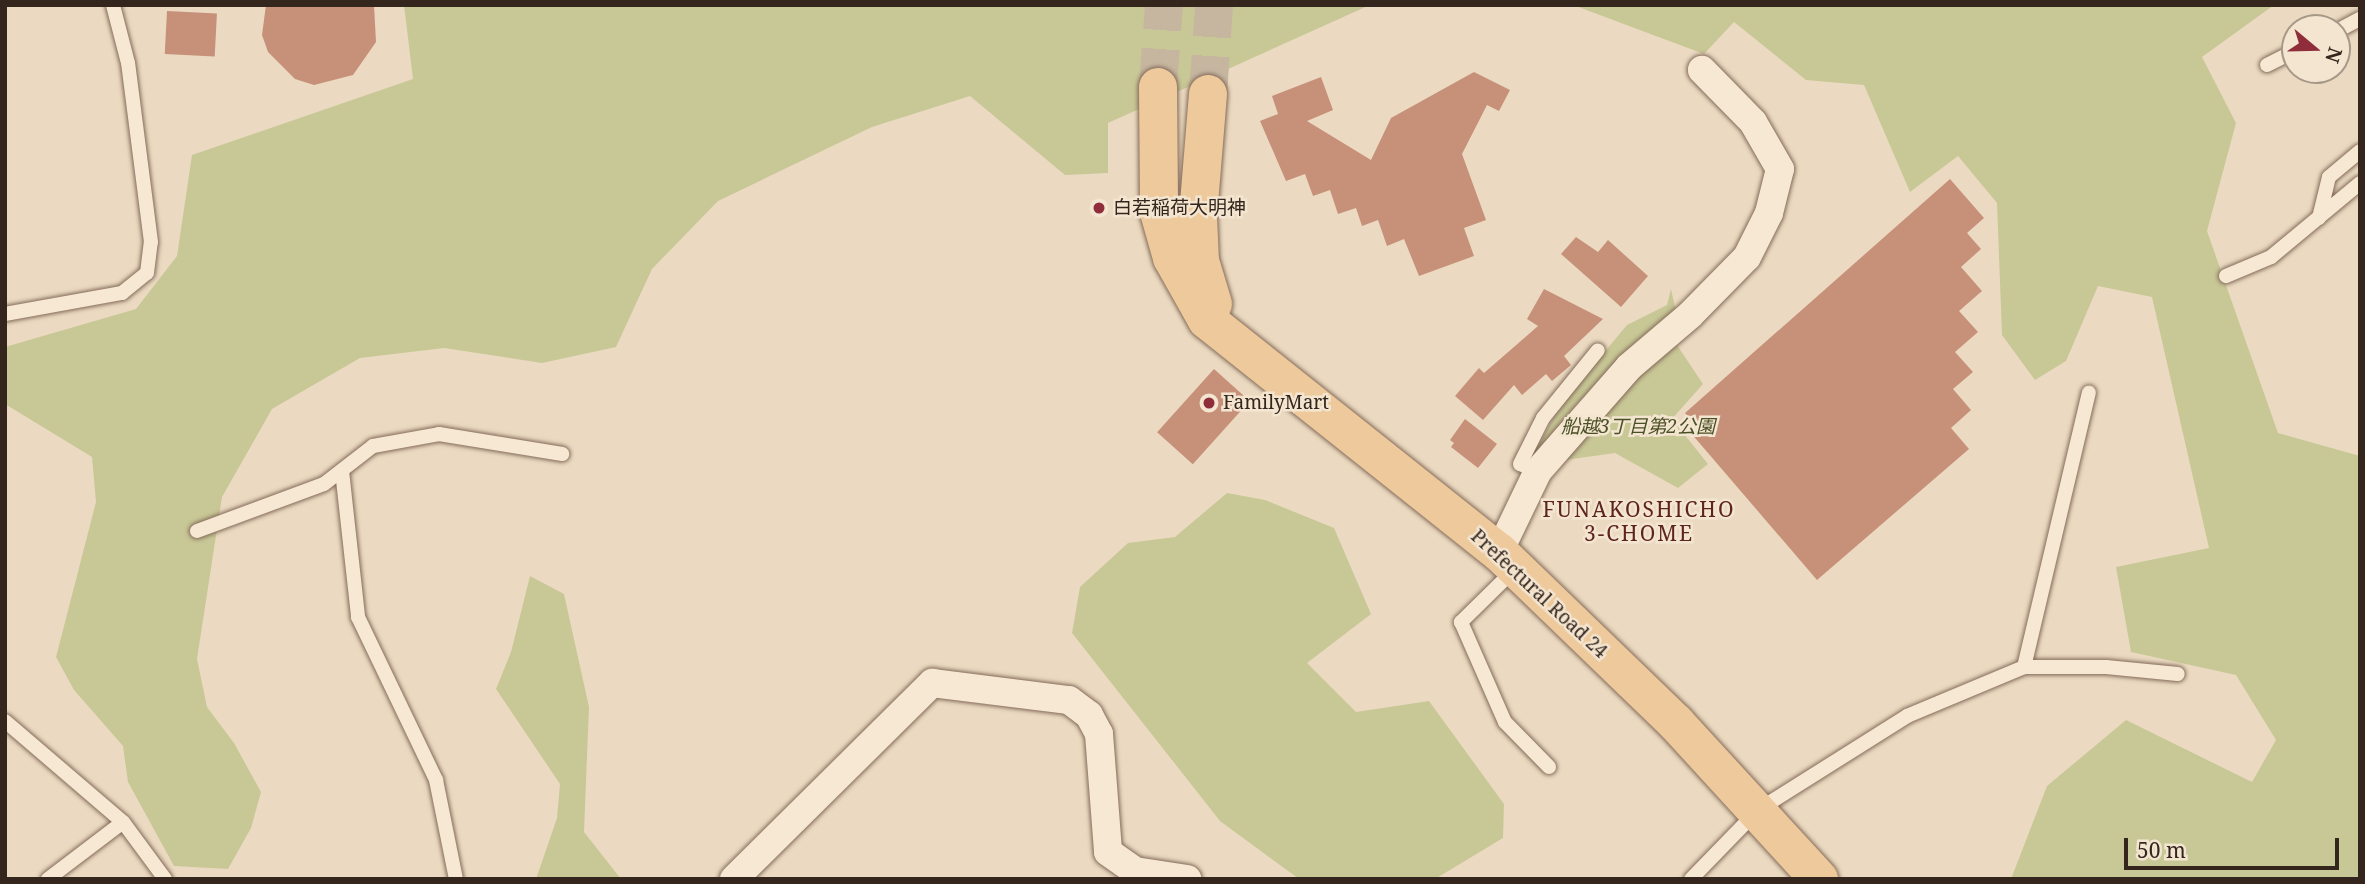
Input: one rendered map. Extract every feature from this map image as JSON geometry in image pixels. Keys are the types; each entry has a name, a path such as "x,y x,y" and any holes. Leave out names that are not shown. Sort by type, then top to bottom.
{"main road":[{"name":"Prefectural Road 24","path":"1157,87 1159,212 1188,294 1207,320 1508,560 1676,723 1819,879"},
{"name":"Prefectural Road 24","path":"1208,94 1198,216 1200,261 1208,293 1230,341"}],"street":[{"path":"1508,560 1538,471 1629,367 1690,315 1747,257 1769,213 1780,169 1753,122 1702,70"},
{"path":"734,879 932,683 1069,700 1089,715 1099,734 1108,852 1135,871 1187,879"}],"lane":[{"path":"5,314 122,293 147,273 151,242 128,63 113,5"},
{"path":"2267,65 2281,58"},
{"path":"2319,218 2329,177 2360,151"},
{"path":"2226,276 2271,257 2360,183"},
{"path":"1538,471 1520,464 1543,418 1598,350"},
{"path":"2024,667 2089,393"},
{"path":"197,531 288,501 342,471 373,446 439,434 562,454"},
{"path":"342,471 358,617 436,780 456,879"},
{"path":"1508,560 1461,622 1505,722 1549,767"},
{"path":"1691,879 1758,810 1907,716 2024,667 2106,667 2178,674"},
{"path":"5,721 123,822 165,879"},
{"path":"48,879 123,822"}],"green space":[{"path":"404,5 1370,5 1108,123 1108,173 1065,175 970,96 872,127 718,201 652,269 616,347 542,363 444,348 360,358 272,409 222,497 197,659 207,707 234,743 261,792 251,828 228,869 174,866 128,782 123,746 74,690 56,657 96,502 92,457 5,404 5,347 136,309 177,256 192,155 413,79"},
{"path":"1573,5 2274,5 2202,57 2236,123 2207,231 2278,433 2360,456 2360,879 2011,879 2047,786 2126,720 2252,782 2276,740 2236,675 2131,652 2116,567 2209,548 2152,297 2098,286 2066,361 2035,380 2002,335 1997,203 1958,156 1910,192 1864,85 1806,80 1734,22 1704,54"},
{"path":"1671,289 1676,312 1576,405 1529,463 1557,411 1592,367 1627,325 1667,305"},
{"name":"船越3丁目第2公園","path":"1677,345 1703,384 1672,419 1708,464 1678,488 1615,453 1565,460 1641,371"},
{"path":"1227,493 1265,500 1334,528 1371,614 1307,663 1356,712 1429,701 1504,804 1503,838 1435,879 1299,879 1220,821 1072,633 1080,587 1128,543 1175,537"},
{"path":"530,576 564,594 589,707 584,832 621,879 536,879 557,818 560,784 496,689 511,652"}],"building":[{"path":"266,5 374,5 376,42 353,75 314,85 295,79 268,52 262,35"},
{"path":"167,11 217,14 215,57 165,54"},
{"path":"1474,72 1510,90 1499,111 1487,105 1462,154 1486,220 1464,228 1474,256 1419,276 1404,239 1387,246 1378,220 1362,226 1356,208 1338,214 1330,190 1313,196 1305,174 1286,181 1260,121 1278,114 1272,96 1321,77 1333,110 1307,121 1371,160 1391,118"},
{"path":"1950,179 1984,218 1967,233 1981,249 1961,267 1982,291 1959,311 1978,332 1955,352 1973,372 1953,389 1971,410 1951,428 1969,449 1817,580 1690,432 1697,427 1685,413"},
{"path":"1576,237 1598,252 1608,240 1648,276 1621,307 1561,254"},
{"path":"1544,289 1603,319 1564,356 1571,365 1552,381 1546,374 1522,395 1514,385 1483,420 1455,396 1479,368 1484,373 1538,326 1527,319"},
{"path":"1214,369 1250,401 1193,464 1157,432"},
{"path":"1465,419 1497,444 1478,468 1451,447 1454,443 1450,440"}],"tunnel":[{"path":"1158,87 1164,5"},
{"path":"1208,94 1214,5"}],"place":[{"name":"白若稲荷大明神","path":"1099,208"},
{"name":"FamilyMart","path":"1209,403"}],"district":[{"name":"FUNAKOSHICHO 3-CHOME","path":"1639,521"}]}
